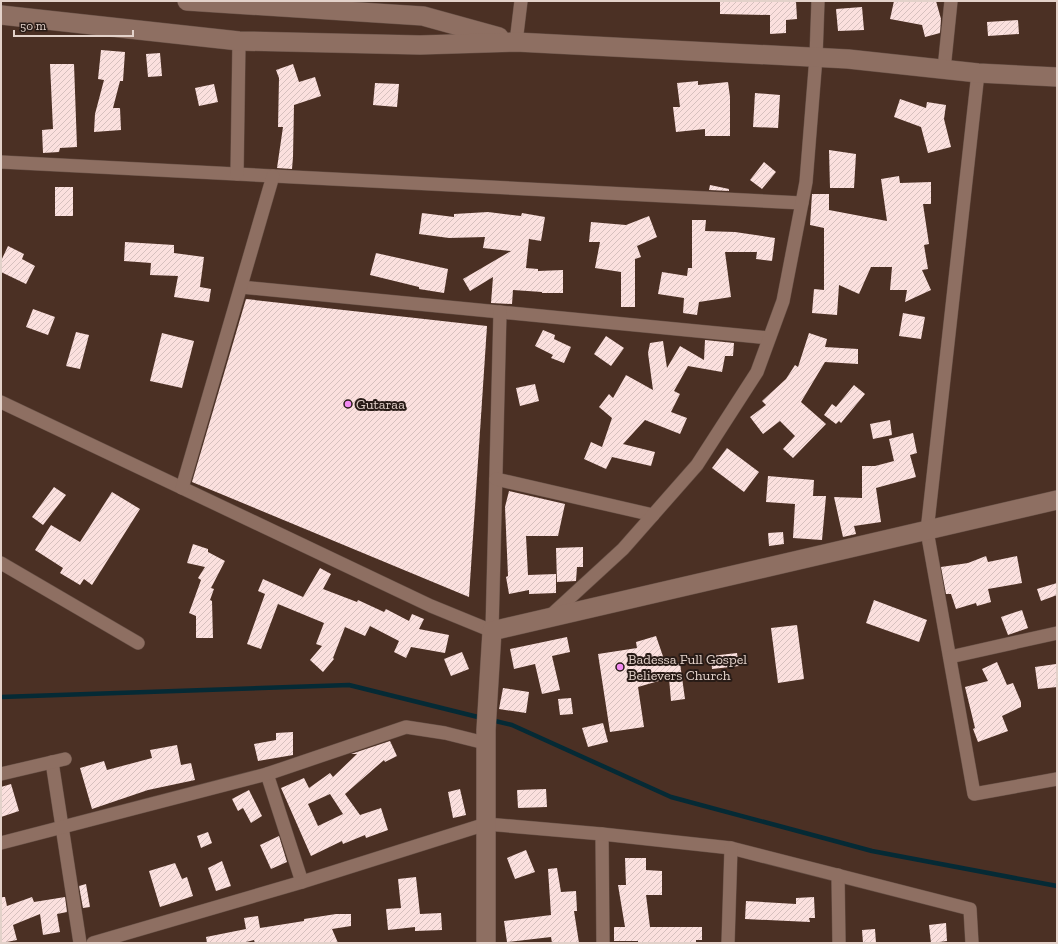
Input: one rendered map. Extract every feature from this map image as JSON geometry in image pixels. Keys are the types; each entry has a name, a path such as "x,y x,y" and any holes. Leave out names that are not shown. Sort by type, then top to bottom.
{"street":[{"path":"187,1 315,5 423,16 516,42"},
{"path":"516,42 521,1"},
{"path":"546,620 623,549 697,465 757,372 782,301 806,182 816,58 818,1"},
{"path":"944,69 951,1"},
{"path":"1,15 239,42 420,45 516,42 816,58 978,73 1057,77"},
{"path":"237,174 239,42"},
{"path":"978,73 927,531 974,794 1057,779"},
{"path":"1,162 802,203"},
{"path":"182,488 273,176"},
{"path":"241,287 769,338"},
{"path":"486,943 486,736 492,631 500,312"},
{"path":"1,402 430,606 492,631 546,620 1057,500"},
{"path":"496,479 653,515"},
{"path":"1,563 138,643"},
{"path":"950,657 1057,634"},
{"path":"1,843 266,774 406,727 445,733 486,736"},
{"path":"1,774 65,759"},
{"path":"52,762 64,827 80,943"},
{"path":"266,774 302,882"},
{"path":"93,943 302,882 486,824 602,834 731,848 970,909 972,943"},
{"path":"602,834 603,943"},
{"path":"728,943 731,848"},
{"path":"838,875 838,943"}],"building":[{"path":"720,1 796,1 797,19 786,20 786,33 770,34 770,15 720,14"},
{"path":"894,1 936,1 941,19 940,33 925,37 922,25 890,19"},
{"path":"862,7 864,30 838,31 836,9"},
{"path":"1018,20 1019,34 988,36 987,22"},
{"path":"101,50 125,52 123,81 120,81 113,108 120,108 121,130 94,132 95,114 104,80 98,79"},
{"path":"160,53 162,76 148,77 146,54"},
{"path":"50,64 74,64 77,147 60,148 59,152 43,153 42,130 53,129"},
{"path":"293,64 299,82 315,77 321,96 294,105 292,169 277,168 283,127 278,127 279,78 276,70"},
{"path":"698,81 698,85 728,82 730,97 730,136 705,136 705,129 676,132 673,107 680,107 677,83"},
{"path":"375,83 399,84 397,107 373,105"},
{"path":"214,84 218,102 199,106 195,88"},
{"path":"755,93 780,95 778,128 753,127"},
{"path":"900,99 926,108 927,102 946,105 944,119 951,147 928,153 921,127 894,117"},
{"path":"829,150 856,154 854,188 830,188"},
{"path":"764,162 776,172 762,189 750,180"},
{"path":"899,176 900,183 931,182 931,204 923,204 929,244 924,245 928,269 922,270 931,290 905,302 907,290 890,290 892,267 871,267 859,294 839,285 837,315 812,313 814,289 824,290 824,228 810,225 812,194 829,194 829,210 887,221 881,179"},
{"path":"710,185 729,189 729,191 709,190"},
{"path":"55,187 73,187 73,216 55,216"},
{"path":"488,212 521,216 522,213 545,217 541,241 529,239 526,268 538,269 538,271 563,270 563,293 542,293 513,290 512,304 491,303 493,277 470,291 463,279 511,251 483,248 485,237 449,238 419,234 422,213 454,217 454,214"},
{"path":"649,216 657,237 637,246 641,257 635,259 635,307 621,307 621,272 595,268 600,242 589,242 591,222 626,225"},
{"path":"692,220 706,220 705,231 735,232 775,238 772,261 756,259 757,252 725,252 731,297 699,302 697,315 683,313 684,298 658,294 662,272 687,276 688,268 692,268"},
{"path":"125,242 174,245 174,253 204,257 200,287 211,289 209,302 174,297 178,276 150,275 151,263 124,261"},
{"path":"8,246 24,254 22,259 35,266 26,284 1,272 1,261"},
{"path":"376,253 448,269 444,293 419,289 419,287 370,275"},
{"name":"Gutaraa","path":"246,299 487,326 469,597 192,482"},
{"path":"33,309 55,317 48,335 26,327"},
{"path":"903,313 925,317 921,339 899,336"},
{"path":"543,330 555,335 554,339 571,347 564,363 551,358 553,355 535,346"},
{"path":"76,332 89,335 80,369 66,366"},
{"path":"162,333 194,341 182,388 150,381"},
{"path":"809,333 827,339 825,347 858,349 858,364 825,362 801,402 826,424 793,458 783,449 795,436 780,421 763,434 750,417 766,405 762,401 786,379 795,365 798,367"},
{"path":"606,336 624,348 611,366 594,354"},
{"path":"705,340 734,343 733,356 725,356 722,372 688,366 674,391 680,394 671,412 687,418 680,434 645,420 623,444 655,452 651,466 612,457 606,469 584,459 591,442 602,447 612,418 599,407 609,394 613,398 626,375 653,390 648,353 650,343 663,341 667,368 680,346 704,360"},
{"path":"535,384 539,401 520,406 516,388"},
{"path":"854,385 865,394 841,423 839,421 836,424 824,415 832,404 836,407"},
{"path":"890,420 892,435 873,439 870,424"},
{"path":"913,433 917,453 910,455 916,477 876,488 881,522 854,526 856,534 843,537 834,497 862,498 862,466 875,466 894,461 889,439"},
{"path":"727,448 759,472 744,492 712,468"},
{"path":"768,476 814,480 813,496 826,496 822,540 793,538 795,504 766,502"},
{"path":"54,487 66,495 43,525 32,517"},
{"path":"509,491 565,504 558,536 526,536 528,575 556,574 556,593 529,594 529,590 509,594 506,577 508,576 505,507"},
{"path":"112,492 140,509 92,585 84,579 80,585 60,573 63,568 35,550 51,525 80,542"},
{"path":"783,532 784,544 769,546 768,533"},
{"path":"193,544 208,549 208,552 225,561 211,588 214,589 210,600 212,601 213,638 196,638 196,616 189,613 201,580 198,578 205,567 187,563"},
{"path":"583,547 583,567 577,567 576,581 557,582 556,548"},
{"path":"986,556 988,562 1017,556 1022,583 988,589 991,602 977,606 976,603 956,609 951,594 946,594 941,567 968,563"},
{"path":"320,568 331,574 323,589 357,602 358,600 384,612 386,609 409,621 412,614 424,619 419,629 449,635 445,653 411,647 406,658 394,652 399,641 370,626 365,636 345,627 333,658 334,659 323,672 310,660 322,646 316,644 324,623 278,604 261,649 247,644 265,594 258,591 263,579 303,597"},
{"path":"1057,583 1057,595 1041,601 1037,589"},
{"path":"874,600 927,620 919,642 866,623"},
{"path":"1022,610 1028,628 1008,635 1001,617"},
{"path":"797,625 804,679 778,683 771,628"},
{"path":"656,636 666,665 680,663 685,699 671,701 669,678 638,687 644,727 610,732 598,654 637,648 636,642"},
{"path":"567,637 570,652 552,656 560,690 542,694 535,664 514,669 510,649"},
{"path":"462,652 469,669 451,676 444,659"},
{"path":"737,653 739,666 712,669 711,656"},
{"path":"997,662 1007,685 1013,683 1021,702 1021,707 1002,716 1008,731 978,742 973,729 975,728 965,687 988,681 982,669"},
{"path":"1056,664 1057,687 1038,689 1035,667"},
{"path":"503,688 529,692 526,713 499,709"},
{"path":"571,698 573,714 560,715 558,699"},
{"path":"603,723 608,742 588,747 582,728"},
{"path":"293,732 293,755 258,761 254,744 276,740 276,733"},
{"path":"390,741 397,756 385,762 384,760 345,794 360,815 381,808 388,830 366,838 365,835 343,844 342,841 311,856 281,788 304,778 309,788 330,773 333,777 357,754 351,754","holes":["330,794 343,814 318,826 308,804"]},
{"path":"177,745 181,765 191,763 195,780 148,790 92,809 80,768 104,761 107,770 152,758 150,750"},
{"path":"11,784 19,811 1,817 1,787"},
{"path":"460,789 466,815 453,818 448,792"},
{"path":"546,789 547,807 518,808 517,790"},
{"path":"249,790 262,816 251,823 243,808 238,811 232,799"},
{"path":"208,832 212,843 201,848 197,836"},
{"path":"279,836 287,862 271,869 260,845"},
{"path":"526,850 535,872 515,879 507,858"},
{"path":"625,858 646,858 646,870 662,871 662,895 646,895 650,927 702,927 702,940 696,940 696,943 638,943 638,941 614,941 614,927 625,927 618,885 626,885"},
{"path":"222,861 231,886 216,891 208,868"},
{"path":"175,863 182,879 187,877 193,896 160,907 149,871"},
{"path":"557,868 561,892 576,891 577,911 574,911 579,943 552,943 551,937 507,942 504,921 551,915 548,869"},
{"path":"416,877 420,914 441,913 442,930 415,931 415,927 388,930 386,909 401,908 398,879"},
{"path":"86,884 90,907 83,908 79,886"},
{"path":"1,897 5,897 7,906 32,897 34,902 65,897 67,912 57,914 60,932 43,935 40,914 13,925 17,940 1,943"},
{"path":"814,897 815,918 809,918 810,922 745,919 746,901 796,904 796,898"},
{"path":"336,914 351,914 351,926 332,929 338,943 255,943 254,940 242,943 207,943 206,937 246,929 244,918 258,916 260,928"},
{"path":"946,923 947,941 931,943 929,925"},
{"path":"875,929 876,943 863,943 862,930"}],"waterway":[{"path":"1,697 349,685 482,718"},
{"path":"491,720 512,725 671,797 872,851 1057,886"}],"place":[{"name":"Gutaraa","path":"348,404"},
{"name":"Badessa Full Gospel Believers Church","path":"620,667"}]}
